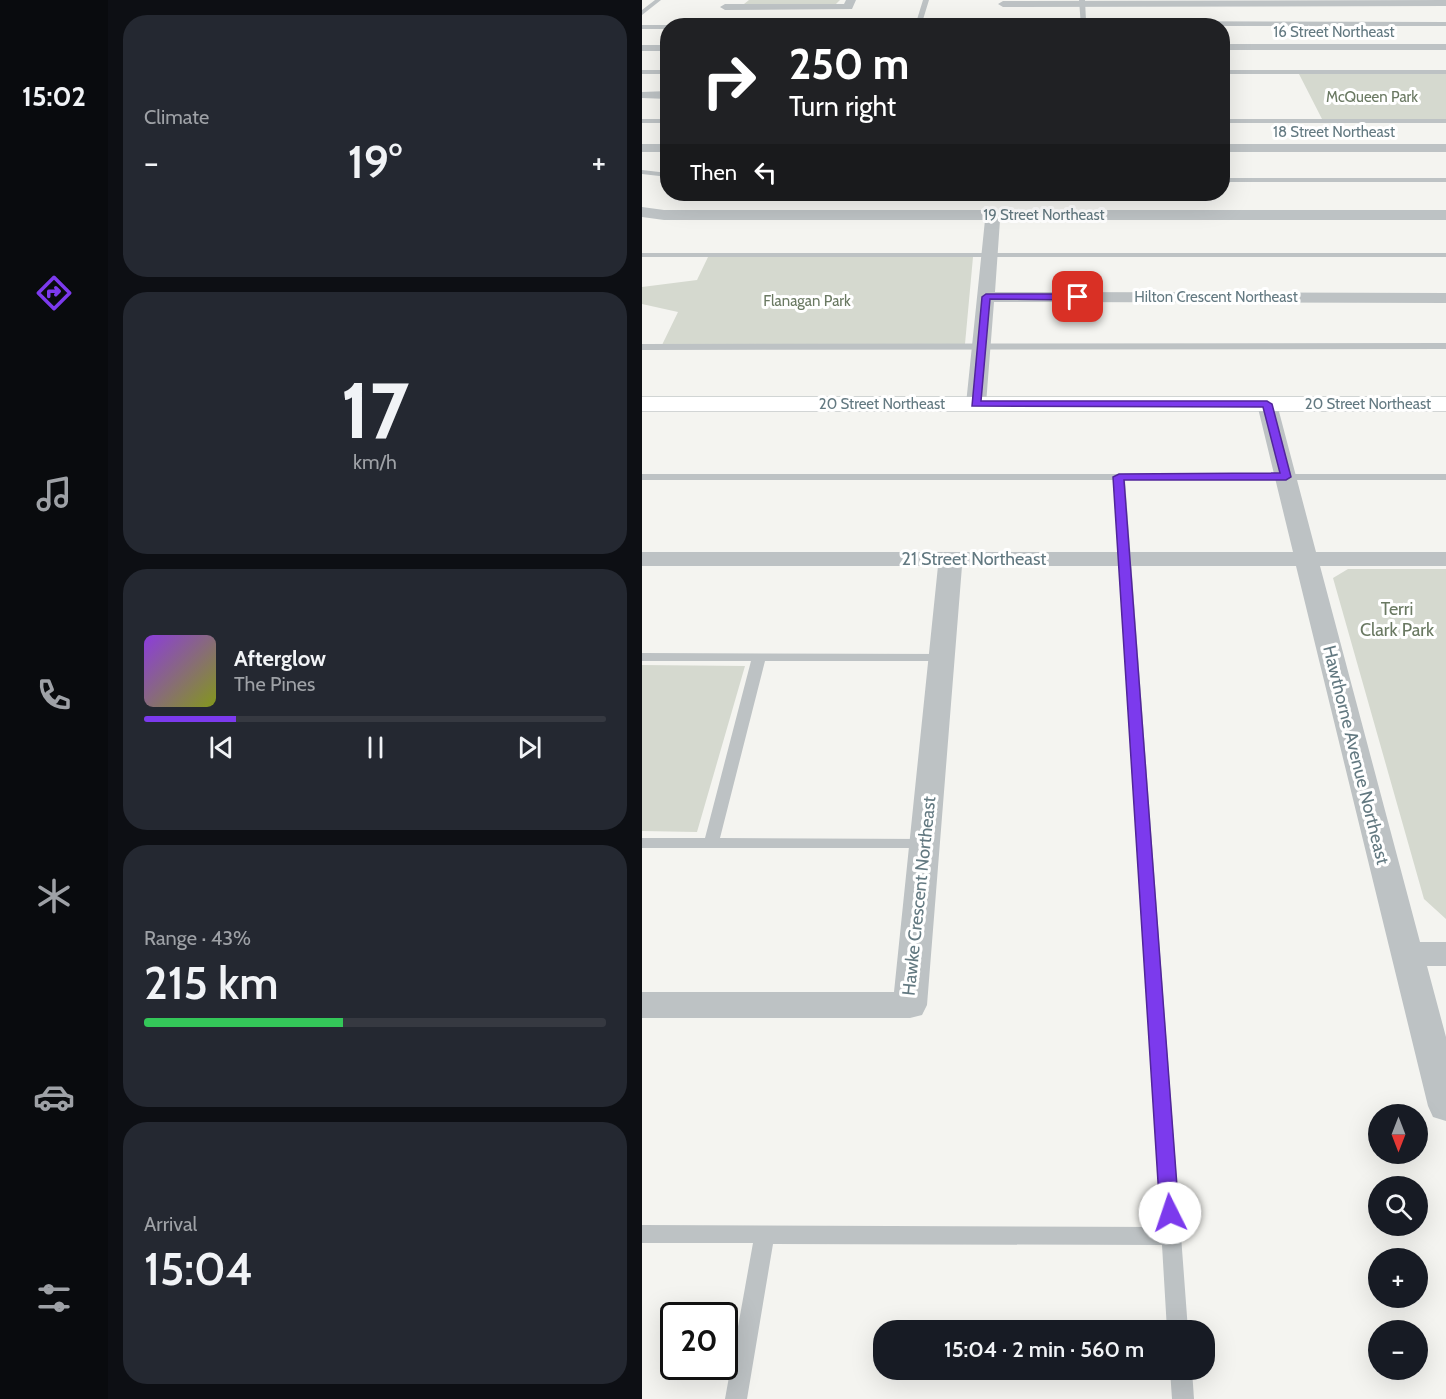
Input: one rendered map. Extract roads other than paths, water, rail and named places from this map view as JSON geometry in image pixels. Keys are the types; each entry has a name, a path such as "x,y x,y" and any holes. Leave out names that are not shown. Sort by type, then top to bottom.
{"street":[{"path":"739,0 722,12 850,4"},
{"path":"1003,6 1082,2 1446,3"},
{"path":"1162,2 1165,18"},
{"name":"16 Street Northeast","path":"1230,47 1446,47"},
{"path":"642,48 660,48"},
{"path":"646,94 660,94"},
{"path":"642,148 660,148"},
{"name":"18 Street Northeast","path":"1230,148 1446,148"},
{"name":"19 Street Northeast","path":"642,212 664,215 1446,215"},
{"path":"976,404 993,215"},
{"name":"Hilton Crescent Northeast","path":"986,297 1446,298"},
{"name":"20 Street Northeast","path":"642,404 1446,404"},
{"name":"Hawthorne Avenue Northeast","path":"1267,404 1446,1106"},
{"name":"21 Street Northeast","path":"642,559 1446,559"},
{"name":"Hawke Crescent Northeast","path":"642,1005 910,1005 951,559"},
{"path":"1407,954 1446,954"}],"lane":[{"path":"642,13 658,0"},
{"path":"920,18 926,0"},
{"path":"1082,2 1083,18"},
{"path":"1230,25 1446,24"},
{"path":"642,27 660,27"},
{"path":"642,72 660,72"},
{"path":"1230,72 1446,72"},
{"path":"642,121 660,121"},
{"path":"1230,121 1446,121"},
{"path":"642,172 660,174"},
{"path":"1230,180 1446,180"},
{"path":"642,255 1446,255"},
{"path":"642,347 1446,346"},
{"path":"642,477 1446,477"},
{"path":"1119,477 1177,1320"},
{"path":"642,657 943,657"},
{"path":"711,843 759,657"},
{"path":"642,843 925,844"},
{"path":"642,1234 1171,1236"},
{"path":"736,1399 765,1234"},
{"path":"1182,1380 1183,1399"}],"park label":[{"name":"McQueen Park","path":"1372,97"},
{"name":"Flanagan Park","path":"807,301"},
{"name":"Terri Clark Park","path":"1397,619"}]}
